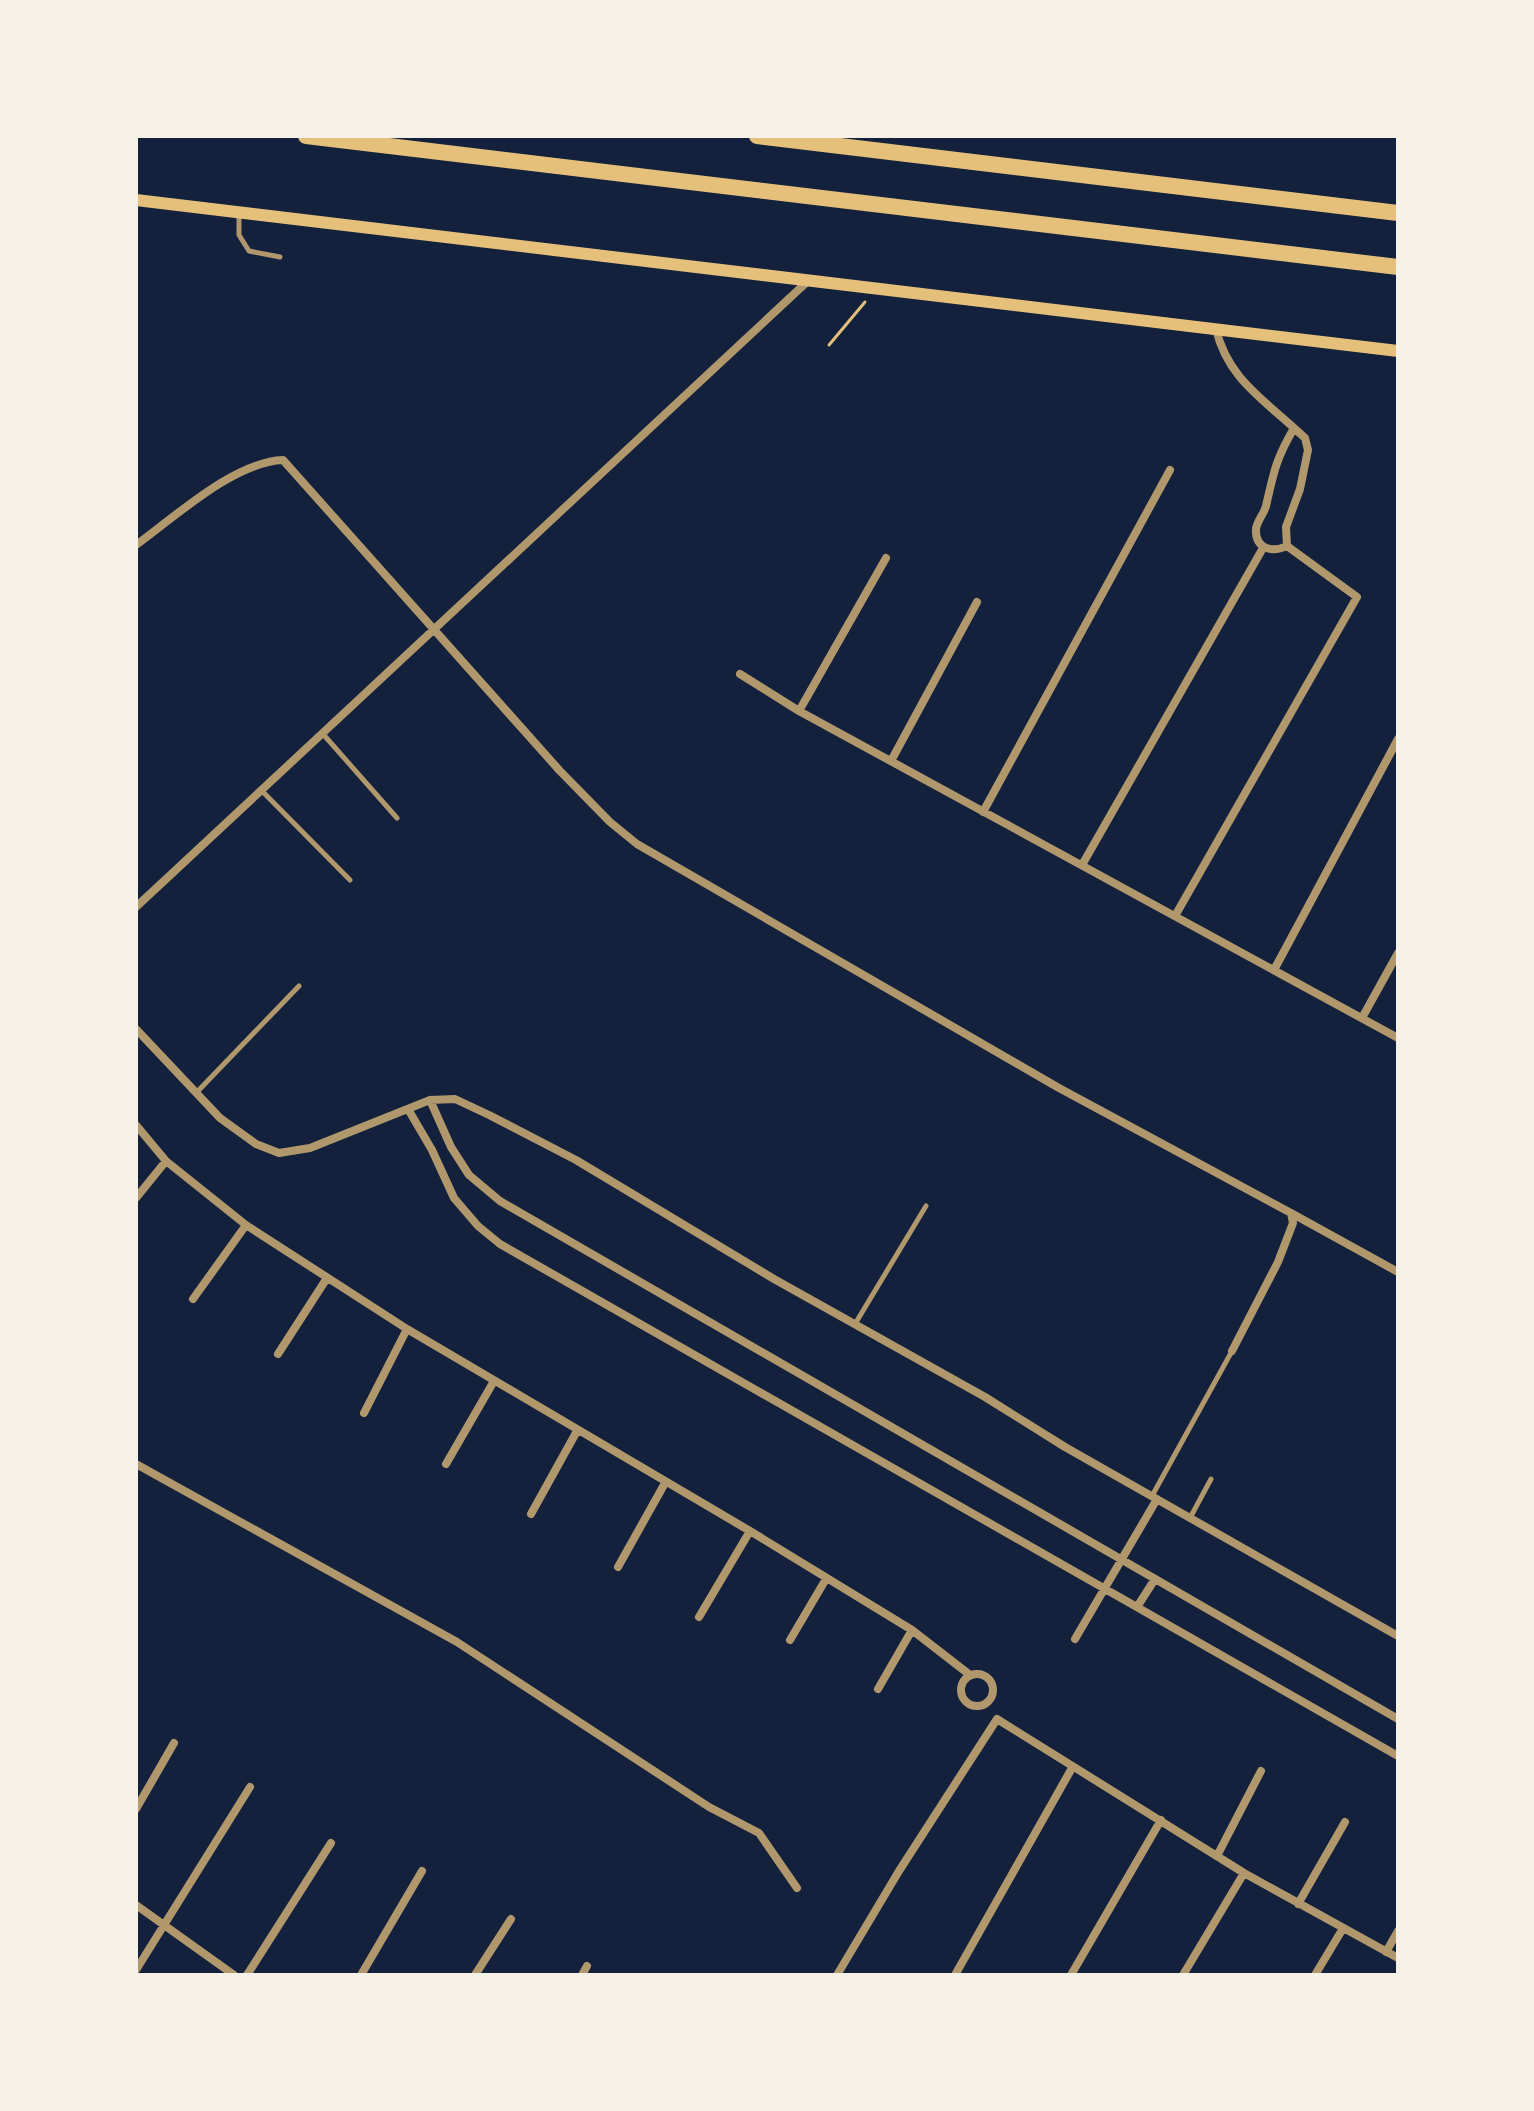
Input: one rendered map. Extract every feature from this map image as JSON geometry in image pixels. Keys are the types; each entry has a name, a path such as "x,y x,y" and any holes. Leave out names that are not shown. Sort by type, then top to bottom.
{"highway":[{"path":"306,136 1398,267"},
{"path":"757,136 1398,213"}],"main road":[{"path":"136,200 1398,351"}],"street":[{"path":"136,907 809,280"},
{"path":"1216,329 1220,347 1240,380 1305,438 1308,450 1300,489 1286,527 1287,546"},
{"path":"1263,548 1257,538 1258,524 1266,507 1277,458 1294,428"},
{"path":"136,545 239,471 268,460 283,460 560,771 610,822 637,844 1059,1088 1398,1272"},
{"path":"983,812 1170,470"},
{"path":"1263,548 1276,550 1287,546"},
{"path":"1175,916 1357,597 1287,546"},
{"path":"1082,865 1263,548"},
{"path":"799,711 886,558"},
{"path":"891,761 977,602"},
{"path":"740,674 799,711 1398,1038"},
{"path":"1274,970 1398,739"},
{"path":"1362,1018 1398,953"},
{"path":"136,1029 220,1118 256,1144 279,1153 310,1148 430,1100 455,1099 576,1160 680,1224 985,1397 1065,1447 1398,1636"},
{"path":"430,1100 451,1147 469,1175 500,1201 1398,1719"},
{"path":"408,1109 432,1150 454,1198 478,1226 500,1244 1398,1756"},
{"path":"136,1125 166,1161 246,1225 407,1329 912,1630 970,1675"},
{"path":"136,1198 166,1161"},
{"path":"1232,1351 1278,1262 1293,1223 1291,1213"},
{"path":"193,1299 246,1225"},
{"path":"278,1354 327,1278"},
{"path":"364,1413 407,1329"},
{"path":"446,1464 494,1381"},
{"path":"531,1514 577,1431"},
{"path":"136,1464 457,1642 709,1807 759,1833 797,1888"},
{"path":"618,1567 665,1483"},
{"path":"1075,1639 1154,1498"},
{"path":"699,1617 750,1531"},
{"path":"790,1640 826,1579"},
{"path":"1137,1607 1155,1579"},
{"path":"878,1689 912,1630"},
{"path":"978,1674 992,1683 994,1692 984,1706 967,1704 962,1697 960,1689 970,1675 978,1674"},
{"path":"984,1706 997,1719 1072,1768 1244,1873 1342,1930 1398,1958"},
{"path":"837,1975 899,1871 997,1719"},
{"path":"136,1809 174,1743"},
{"path":"955,1975 1072,1768"},
{"path":"1217,1856 1261,1771"},
{"path":"136,1970 250,1787"},
{"path":"1071,1975 1161,1820"},
{"path":"1298,1904 1345,1822"},
{"path":"247,1975 331,1843"},
{"path":"361,1975 422,1871"},
{"path":"1183,1975 1244,1873"},
{"path":"136,1905 234,1975"},
{"path":"475,1975 511,1919"},
{"path":"1315,1975 1342,1930"},
{"path":"1386,1952 1398,1931"},
{"path":"582,1975 587,1966"}],"lane":[{"path":"239,212 239,235 249,251 280,257"},
{"path":"323,734 397,818"},
{"path":"261,790 350,880"},
{"path":"196,1093 299,986"},
{"path":"855,1324 926,1206"},
{"path":"1154,1498 1232,1351"},
{"path":"1190,1518 1211,1479"}],"path":[{"path":"829,345 876,288"}]}
